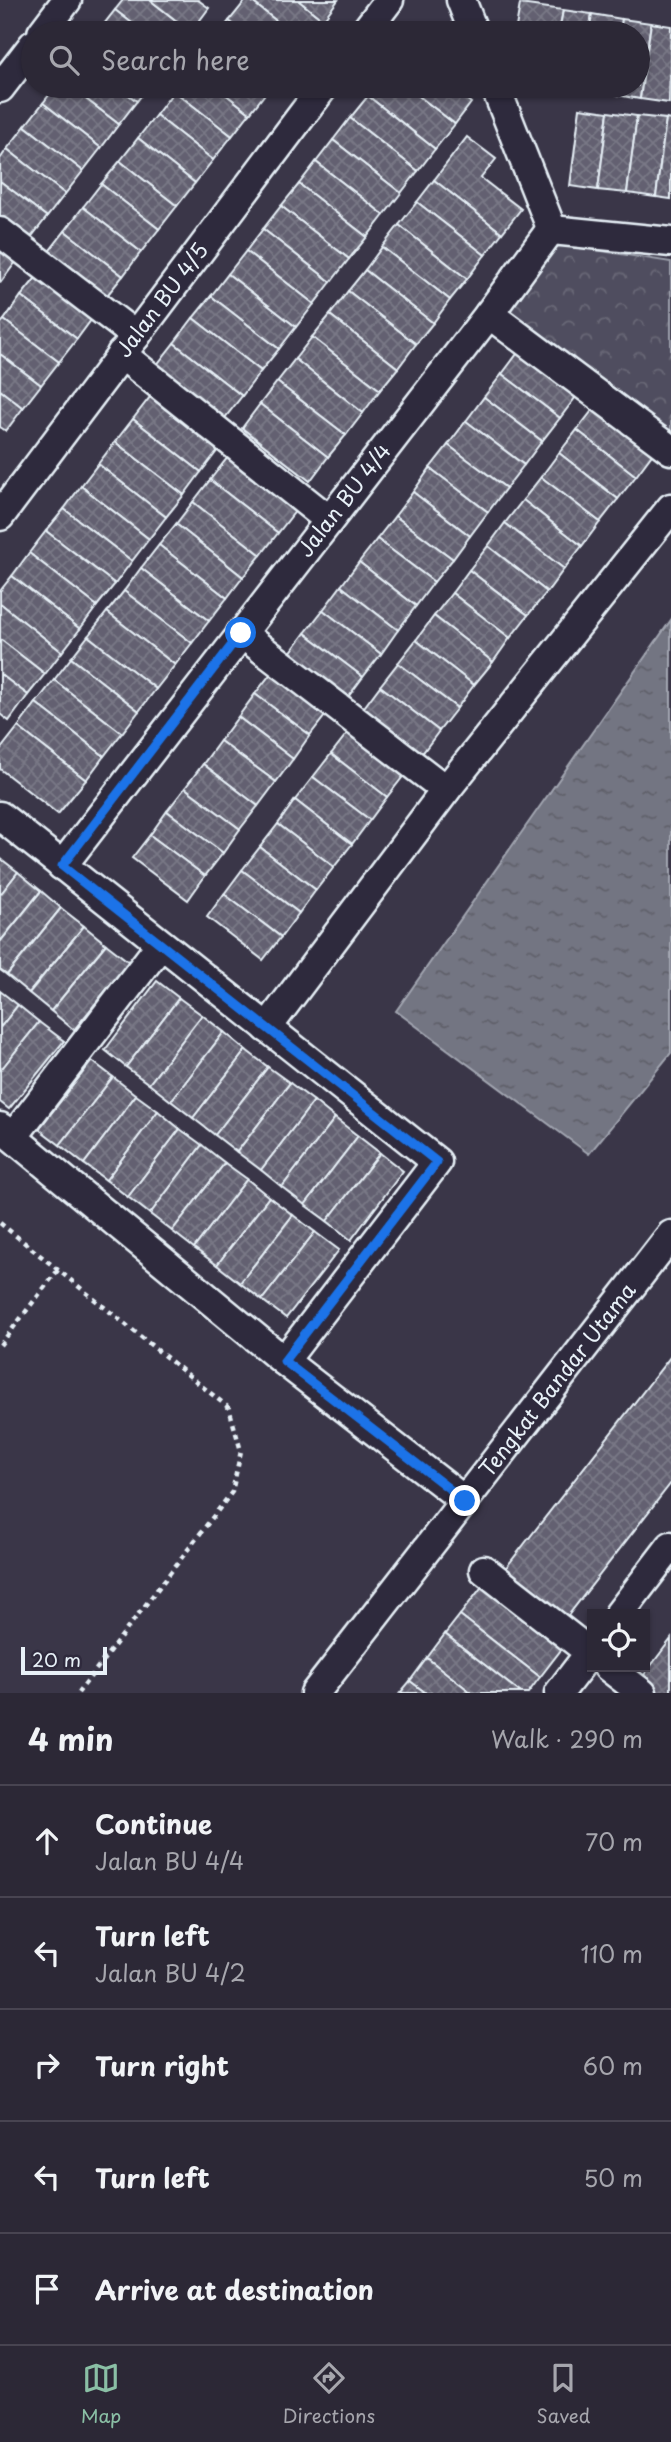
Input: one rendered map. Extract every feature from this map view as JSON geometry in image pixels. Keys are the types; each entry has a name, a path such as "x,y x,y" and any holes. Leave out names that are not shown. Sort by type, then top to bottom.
{"street":[{"path":"51,21 67,0"},
{"path":"373,21 389,0"},
{"path":"461,0 469,21"},
{"path":"0,88 21,60"},
{"name":"Jalan BU 4/5","path":"0,516 315,98"},
{"path":"500,98 552,230 671,242"},
{"name":"Jalan BU 4/4","path":"62,866 552,230"},
{"path":"0,232 328,520"},
{"path":"489,313 671,450"},
{"path":"267,1028 446,790 671,508"},
{"path":"241,633 446,790"},
{"path":"0,816 437,1162 289,1366"},
{"path":"161,944 7,1132 289,1366 465,1501"},
{"name":"Tengkat Bandar Utama","path":"315,1693 671,1235"},
{"path":"623,1609 671,1546"},
{"path":"484,1570 587,1649"},
{"path":"559,1693 587,1665"},
{"path":"616,1672 642,1693"}],"path":[{"path":"0,1223 229,1408 241,1451 232,1492 78,1693"},
{"path":"0,1345 58,1270"}],"green space":[{"path":"552,243 671,262 671,442 502,313"}],"water":[{"path":"671,620 671,1053 589,1154 396,1011"}],"building":[{"path":"123,0 150,0 177,21 129,21 115,10"},
{"path":"150,0 198,0 209,8 199,21 177,21"},
{"path":"246,0 250,0 277,21 229,21"},
{"path":"250,0 298,0 323,20 322,21 277,21"},
{"path":"298,0 338,0 323,20"},
{"path":"520,4 563,10 561,21 517,21"},
{"path":"115,10 129,21 106,21"},
{"path":"563,10 592,14 591,21 561,21"},
{"path":"592,14 622,19 622,21 591,21"},
{"path":"651,23 671,26 669,103 640,99 650,98"},
{"path":"47,98 85,98 119,124 101,148 43,103"},
{"path":"85,98 133,98 137,101 119,124"},
{"path":"169,98 183,98 232,136 213,160 156,115"},
{"path":"183,98 231,98 250,113 232,136"},
{"path":"231,98 262,98 250,113"},
{"path":"366,98 371,98 435,149 418,171 350,118"},
{"path":"371,98 421,98 455,124 435,149"},
{"path":"421,98 465,98 471,103 455,124"},
{"path":"43,103 101,148 83,171 25,126"},
{"path":"580,108 608,112 598,190 570,186"},
{"path":"608,112 637,116 627,193 598,190"},
{"path":"156,115 213,160 195,183 138,138"},
{"path":"637,116 666,119 656,197 627,193"},
{"path":"350,118 418,171 401,193 333,140"},
{"path":"666,119 671,120 671,199 656,197"},
{"path":"25,126 83,171 65,194 7,149"},
{"path":"467,137 496,159 481,178 521,209 502,233 434,180"},
{"path":"138,138 195,183 177,206 120,161"},
{"path":"333,140 401,193 384,215 316,162"},
{"path":"7,149 65,194 47,217 0,181 0,159"},
{"path":"120,161 177,206 159,229 101,184"},
{"path":"316,162 384,215 367,237 299,184"},
{"path":"434,180 502,233 485,255 417,202"},
{"path":"0,181 47,217 29,240 0,218"},
{"path":"101,184 159,229 141,252 83,207"},
{"path":"299,184 367,237 349,259 281,206"},
{"path":"417,202 485,255 467,279 399,225"},
{"path":"281,206 349,259 331,282 263,229"},
{"path":"83,207 141,252 123,276 65,231"},
{"path":"399,225 467,279 450,300 382,247"},
{"path":"263,229 331,282 314,304 246,251"},
{"path":"65,231 123,276 104,299 47,254"},
{"path":"0,245 18,259 1,282 0,281"},
{"path":"382,247 450,300 433,323 365,270"},
{"path":"246,251 314,304 296,327 228,274"},
{"path":"365,270 433,323 416,344 348,291"},
{"path":"39,274 94,316 77,339 21,296"},
{"path":"228,274 296,327 279,349 211,296"},
{"path":"348,291 416,344 398,368 330,315"},
{"path":"21,296 77,339 59,362 4,320"},
{"path":"211,296 279,349 261,371 193,318"},
{"path":"330,315 398,368 380,390 312,337"},
{"path":"193,318 261,371 242,396 174,343"},
{"path":"4,320 59,362 41,385 0,354 0,324"},
{"path":"312,337 380,390 363,413 295,359"},
{"path":"174,343 242,396 224,419 156,366"},
{"path":"520,350 578,394 560,418 502,374"},
{"path":"0,354 41,385 23,408 0,390"},
{"path":"295,359 363,413 346,435 277,382"},
{"path":"502,374 560,418 542,441 484,397"},
{"path":"277,382 346,435 328,457 260,404"},
{"path":"0,390 23,408 6,431 0,427"},
{"path":"150,397 218,450 201,472 133,419"},
{"path":"484,397 542,441 524,465 466,421"},
{"path":"260,404 328,457 310,481 242,428"},
{"path":"595,407 654,452 636,476 577,430"},
{"path":"133,419 201,472 184,495 115,442"},
{"path":"466,421 524,465 506,488 448,445"},
{"path":"577,430 636,476 618,499 559,453"},
{"path":"115,442 184,495 166,517 98,464"},
{"path":"448,445 506,488 488,512 430,468"},
{"path":"559,453 618,499 600,522 541,477"},
{"path":"228,457 296,510 278,533 210,480"},
{"path":"98,464 166,517 149,539 81,486"},
{"path":"430,468 488,512 470,536 413,492"},
{"path":"541,477 600,522 582,546 523,500"},
{"path":"210,480 278,533 261,555 193,502"},
{"path":"81,486 149,539 132,561 64,509"},
{"path":"413,492 470,536 453,559 395,516"},
{"path":"523,500 582,546 564,569 505,523"},
{"path":"193,502 261,555 243,577 176,524"},
{"path":"64,509 132,561 115,584 46,531"},
{"path":"395,516 453,559 434,582 377,539"},
{"path":"505,523 564,569 547,592 488,546"},
{"path":"176,524 243,577 227,598 159,545"},
{"path":"46,531 115,584 97,606 29,553"},
{"path":"377,539 434,582 416,606 359,562"},
{"path":"159,545 227,598 209,621 141,568"},
{"path":"488,546 547,592 528,615 469,570"},
{"path":"29,553 97,606 80,629 12,576"},
{"path":"359,562 416,606 398,630 341,586"},
{"path":"141,568 209,621 192,643 124,591"},
{"path":"469,570 528,615 510,638 452,593"},
{"path":"12,576 80,629 62,652 0,603 0,591"},
{"path":"341,586 398,630 381,654 323,610"},
{"path":"124,591 192,643 175,665 107,612"},
{"path":"452,593 510,638 493,662 434,616"},
{"path":"0,603 62,652 45,674 0,639"},
{"path":"323,610 381,654 363,677 305,633"},
{"path":"107,612 175,665 156,689 88,636"},
{"path":"434,616 493,662 474,685 416,640"},
{"path":"305,633 363,677 345,701 287,657"},
{"path":"88,636 156,689 139,711 71,658"},
{"path":"0,639 45,674 28,695 0,674"},
{"path":"416,640 474,685 457,708 398,663"},
{"path":"71,658 139,711 122,733 54,680"},
{"path":"398,663 457,708 439,731 380,686"},
{"path":"273,671 328,712 310,735 255,694"},
{"path":"0,674 28,695 9,721 0,714"},
{"path":"54,680 122,733 104,756 36,703"},
{"path":"380,686 439,731 421,755 362,710"},
{"path":"255,694 310,735 293,759 238,717"},
{"path":"36,703 104,756 86,780 18,727"},
{"path":"238,717 293,759 276,782 220,741"},
{"path":"18,727 86,780 58,814 0,769 0,750"},
{"path":"349,731 405,774 387,797 331,754"},
{"path":"220,741 276,782 258,806 203,764"},
{"path":"331,754 387,797 370,820 313,777"},
{"path":"203,764 258,806 240,829 185,788"},
{"path":"313,777 370,820 352,844 295,800"},
{"path":"185,788 240,829 223,853 167,811"},
{"path":"295,800 352,844 334,867 278,824"},
{"path":"167,811 223,853 205,876 150,835"},
{"path":"278,824 334,867 316,890 260,847"},
{"path":"150,835 205,876 188,900 132,858"},
{"path":"260,847 316,890 299,913 242,870"},
{"path":"0,858 18,872 0,895"},
{"path":"242,870 299,913 281,937 224,894"},
{"path":"18,872 41,891 0,942 0,895"},
{"path":"41,891 61,908 7,975 0,970 0,942"},
{"path":"224,894 281,937 263,960 207,917"},
{"path":"61,908 84,926 29,993 7,975"},
{"path":"84,926 106,944 51,1011 29,993"},
{"path":"106,944 129,962 74,1030 51,1011"},
{"path":"157,981 179,998 126,1067 105,1050"},
{"path":"0,991 18,1005 0,1028"},
{"path":"179,998 202,1015 149,1084 126,1067"},
{"path":"18,1005 39,1022 0,1071 0,1028"},
{"path":"202,1015 224,1032 171,1101 149,1084"},
{"path":"39,1022 64,1041 9,1109 0,1102 0,1071"},
{"path":"224,1032 246,1050 193,1118 171,1101"},
{"path":"246,1050 268,1067 215,1135 193,1118"},
{"path":"92,1061 113,1077 60,1145 39,1129"},
{"path":"268,1067 290,1083 237,1152 215,1135"},
{"path":"113,1077 136,1095 84,1164 60,1145"},
{"path":"290,1083 314,1101 261,1170 237,1152"},
{"path":"136,1095 158,1111 106,1180 84,1164"},
{"path":"314,1101 335,1118 282,1187 261,1170"},
{"path":"158,1111 180,1129 128,1197 106,1180"},
{"path":"335,1118 358,1136 305,1205 282,1187"},
{"path":"180,1129 202,1145 150,1214 128,1197"},
{"path":"358,1136 380,1153 327,1221 305,1205"},
{"path":"202,1145 225,1163 172,1231 150,1214"},
{"path":"380,1153 403,1171 351,1240 327,1221"},
{"path":"225,1163 247,1179 194,1248 172,1231"},
{"path":"247,1179 269,1197 217,1265 194,1248"},
{"path":"269,1197 293,1215 240,1283 217,1265"},
{"path":"293,1215 315,1232 262,1300 240,1283"},
{"path":"315,1232 339,1250 286,1318 262,1300"},
{"path":"671,1356 671,1483 563,1622 501,1574"},
{"path":"484,1584 564,1646 540,1677 460,1615"},
{"path":"460,1615 540,1677 528,1693 521,1693 445,1634"},
{"path":"445,1634 521,1693 472,1693 427,1658"},
{"path":"671,1639 671,1693 659,1693 641,1679 646,1672 650,1672 650,1667"},
{"path":"427,1658 472,1693 426,1693 410,1681"},
{"path":"410,1681 426,1693 400,1693"}],"route":[{"path":"241,633 62,866 437,1162 284,1361 465,1501"}]}
